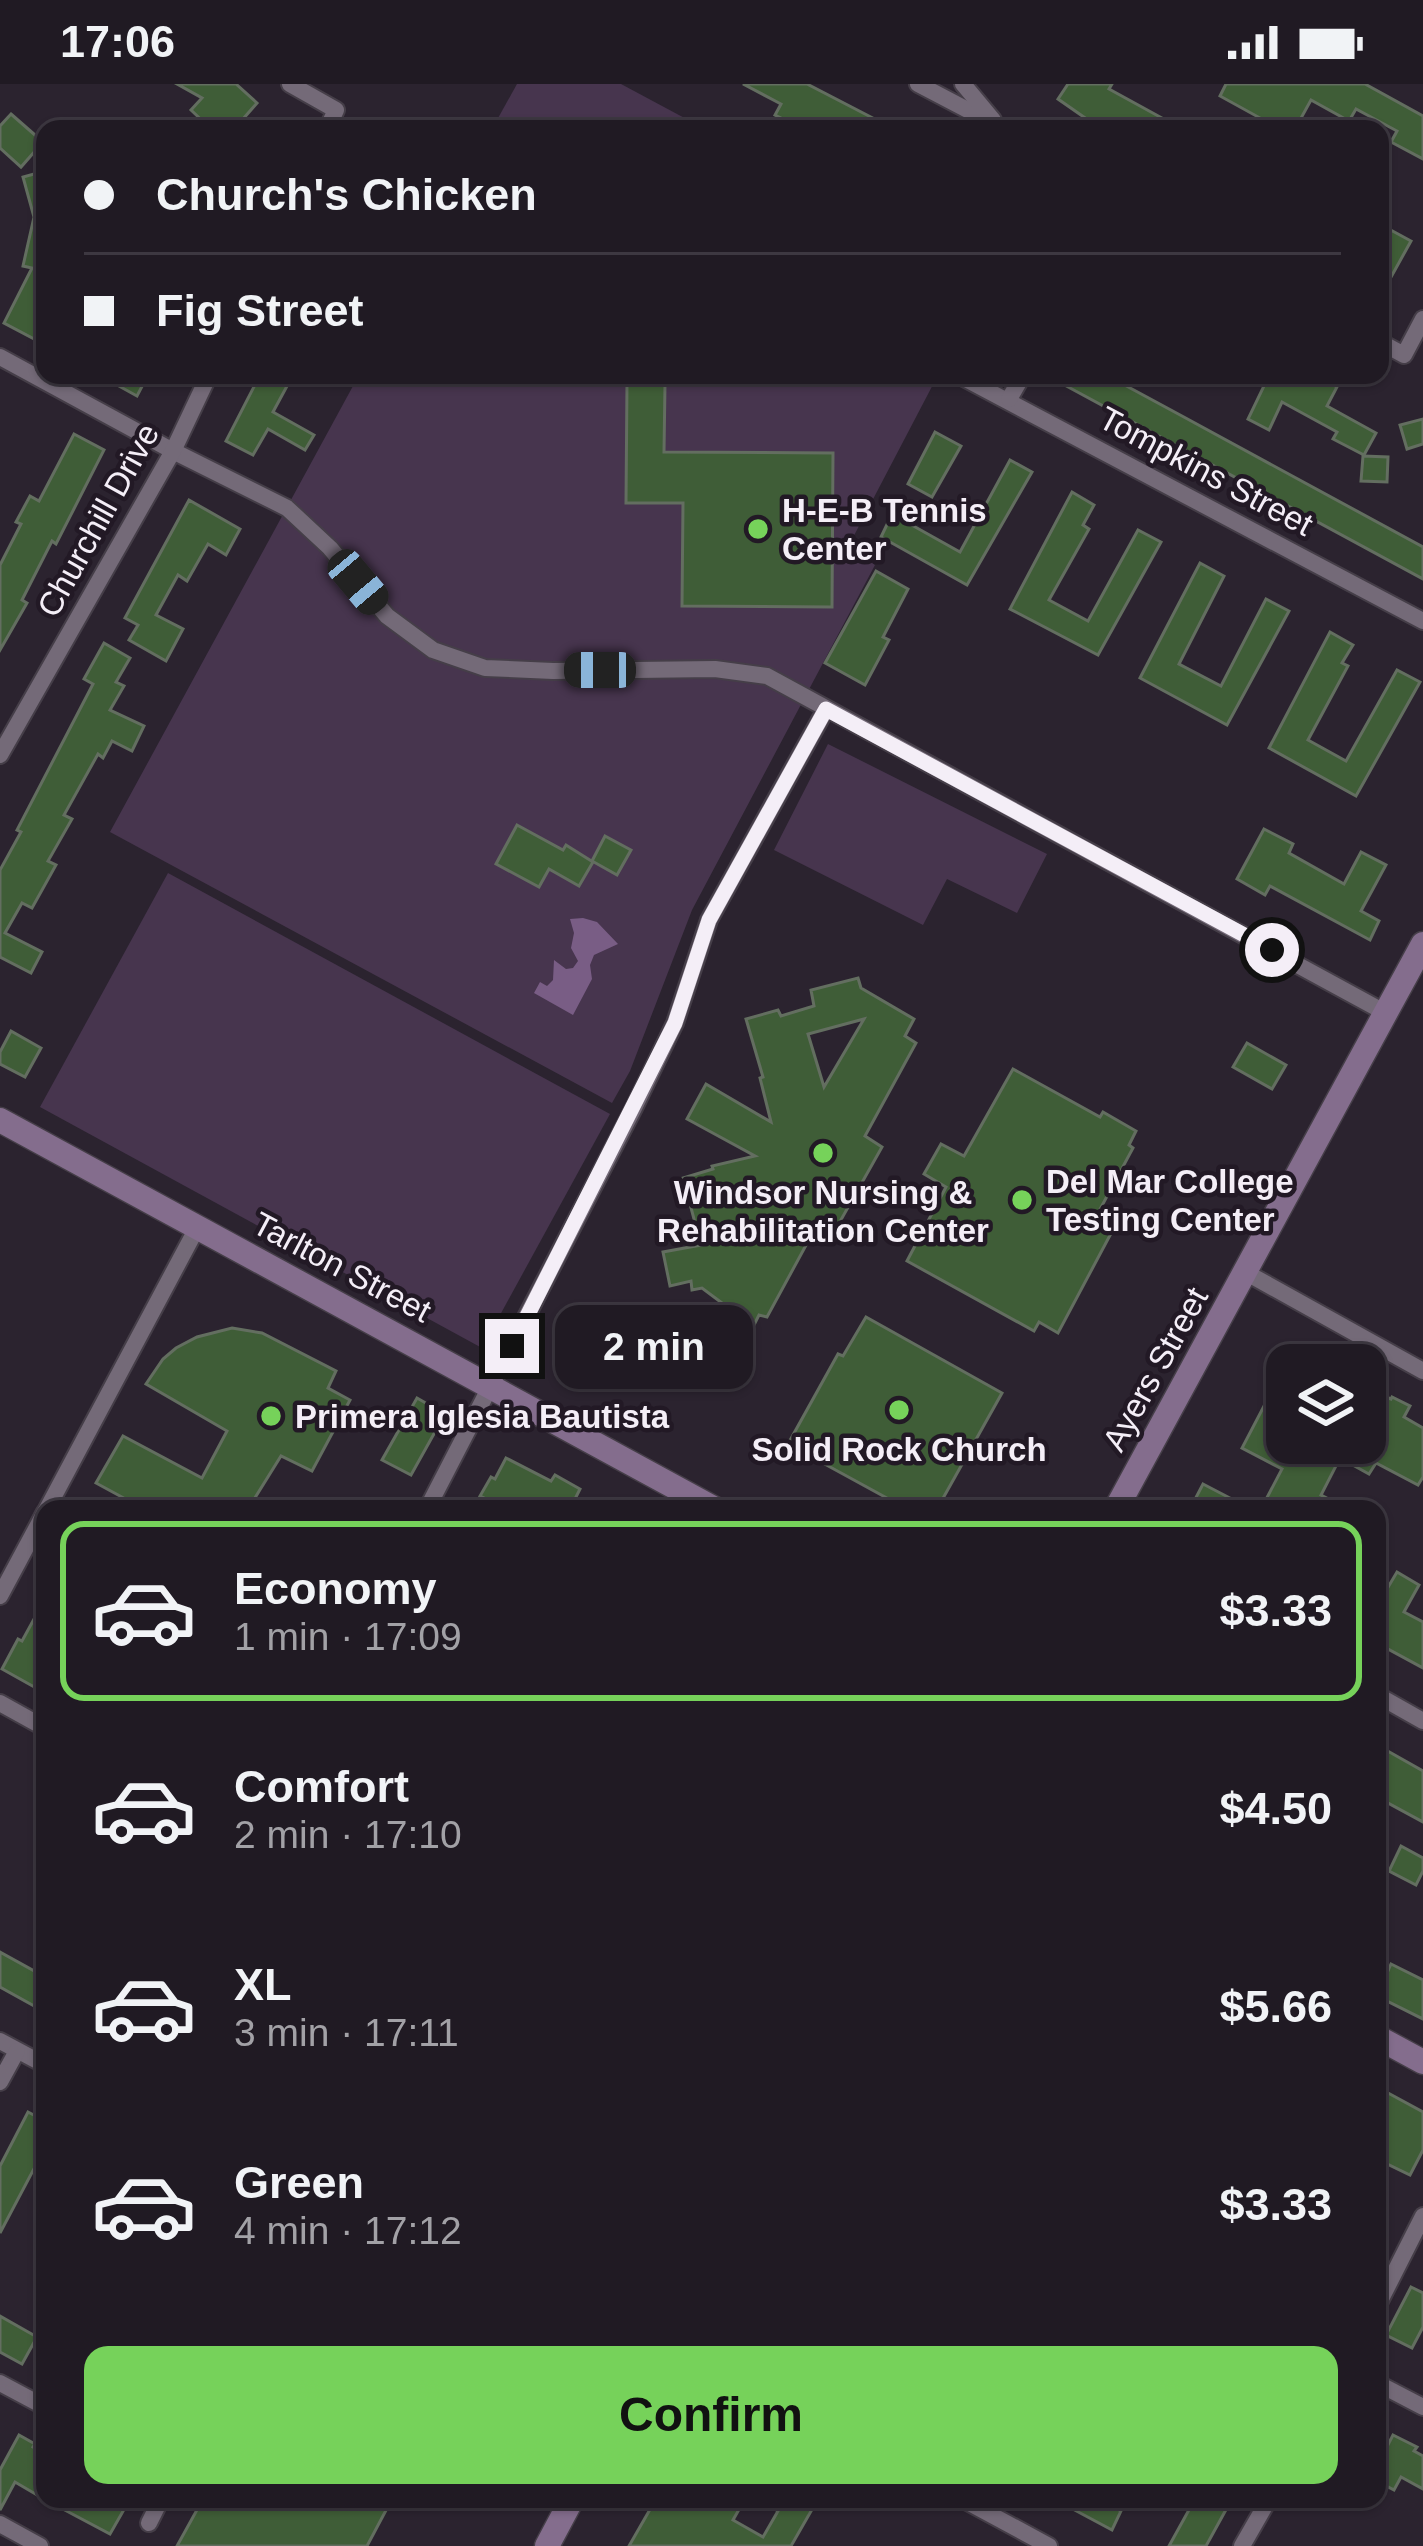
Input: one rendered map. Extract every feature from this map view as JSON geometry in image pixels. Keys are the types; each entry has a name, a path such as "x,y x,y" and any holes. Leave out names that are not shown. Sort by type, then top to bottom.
{"street":[{"path":"290,84 335,110 331,120"},
{"path":"918,84 986,120"},
{"path":"963,84 994,120"},
{"path":"1389,347 1404,355 1423,319"},
{"path":"0,357 36,377"},
{"path":"50,384 287,508 330,548 387,616 433,650 485,668 715,669 767,676 1386,1013"},
{"name":"Churchill Drive","path":"0,755 173,451 205,384"},
{"name":"Tompkins Street","path":"977,384 1423,621"},
{"path":"1009,399 1018,384"},
{"path":"432,1500 675,1023 709,920 826,709"},
{"name":"Ayers Street","path":"1121,1500 1423,944"},
{"name":"Tarlton Street","path":"0,1120 492,1385 693,1500"},
{"path":"51,1500 198,1226"},
{"path":"1245,1272 1423,1371"},
{"path":"0,1596 36,1529"},
{"path":"1386,1700 1423,1720"},
{"path":"0,1703 36,1723"},
{"path":"0,2041 36,2060"},
{"path":"1386,2042 1423,2062"},
{"path":"0,2082 17,2051"},
{"path":"1386,2288 1423,2216"},
{"path":"0,2383 36,2403"},
{"path":"1386,2388 1423,2408"},
{"path":"149,2523 156,2508"},
{"path":"547,2546 567,2508"},
{"path":"979,2508 1049,2546"},
{"path":"1242,2546 1264,2508"},
{"path":"0,2524 40,2546"}],"shaded area":[{"path":"517,84 621,84 688,120 497,120"},
{"path":"354,384 933,384 848,547 875,565 692,910 630,1071 612,1103 110,832"},
{"path":"828,744 1047,854 1017,913 947,879 923,925 774,850"},
{"path":"168,873 610,1114 482,1348 40,1107"},
{"path":"570,919 597,922 618,944 594,955 592,979 573,1015 534,993 540,982 547,986 553,980 554,960 566,969 578,961 571,948"}],"building":[{"path":"177,84 236,84 257,103 242,120 202,120 191,110 202,98"},
{"path":"743,84 807,84 877,120 785,120 775,115 781,104"},
{"path":"1068,84 1112,84 1109,89 1166,120 1088,120 1058,99"},
{"path":"1226,84 1365,84 1423,116 1423,159 1391,142 1397,131 1389,127 1389,120 1376,120 1356,109 1347,120 1311,100 1300,120 1264,120 1220,96"},
{"path":"11,114 36,136 36,150 21,167 0,148 0,126"},
{"path":"36,173 36,340 4,323 32,268 23,266 34,217 23,177"},
{"path":"1389,229 1411,241 1389,281"},
{"path":"115,384 143,384 137,396"},
{"path":"255,384 288,384 273,412 314,435 305,450 268,429 253,455 226,441"},
{"name":"H-E-B Tennis Center","path":"627,384 665,384 664,452 833,453 832,607 682,606 683,503 626,503"},
{"path":"1063,384 1123,384 1182,416 1423,547 1423,579"},
{"path":"1260,384 1337,387 1327,406 1376,433 1364,455 1333,439 1337,432 1282,402 1269,430 1248,419 1264,386"},
{"path":"1423,419 1423,444 1407,449 1400,425"},
{"path":"935,432 961,446 932,497 908,484"},
{"path":"74,434 104,450 56,544 52,541 22,600 27,603 0,650 0,565 30,496 39,501"},
{"path":"1363,456 1388,457 1387,482 1361,481"},
{"path":"1010,460 1032,472 967,585 881,537 892,514 960,552"},
{"path":"1072,492 1094,505 1083,525 1089,529 1049,600 1088,621 1138,530 1161,542 1098,655 1010,609"},
{"path":"189,500 240,529 226,555 208,544 187,581 178,575 156,615 183,629 166,661 129,640 138,625 125,618"},
{"path":"1200,563 1224,576 1179,664 1221,686 1266,599 1289,611 1227,725 1140,678"},
{"path":"876,571 908,589 865,685 825,663"},
{"path":"1330,632 1353,645 1342,663 1348,666 1308,740 1346,761 1397,670 1420,682 1356,796 1269,748"},
{"path":"104,643 130,658 116,682 124,686 110,710 144,726 132,751 112,741 103,758 98,754 64,815 72,819 48,861 56,865 32,908 22,903 5,933 42,952 31,973 0,957 0,870 93,684 84,679"},
{"path":"517,825 593,862 579,886 549,869 539,887 496,864"},
{"path":"1264,829 1293,844 1289,853 1344,884 1361,852 1386,865 1361,911 1379,921 1370,940 1270,886 1265,895 1237,879"},
{"path":"605,836 631,850 617,875 592,861"},
{"name":"Windsor Nursing & Rehabilitation Center","path":"858,978 861,988 914,1019 905,1036 916,1043 865,1136 882,1147 833,1234 817,1225 767,1317 759,1315 752,1329 723,1312 726,1306 702,1288 692,1290 691,1281 670,1286 663,1252 701,1245 683,1178 755,1156 687,1119 706,1084 771,1122 746,1019 778,1010 781,1016 814,1006 811,990","holes":["864,1019 824,1087 808,1034"]},
{"path":"11,1031 41,1048 25,1077 0,1064 0,1052"},
{"path":"1247,1043 1286,1065 1272,1089 1233,1067"},
{"name":"Del Mar College Testing Center","path":"1013,1069 1100,1117 1103,1112 1136,1131 1129,1145 1133,1148 1098,1213 1116,1224 1058,1333 1039,1322 1034,1331 907,1261 946,1187 924,1174 941,1144 964,1156"},
{"name":"Solid Rock Church","path":"866,1317 1002,1393 942,1500 891,1500 788,1444 838,1354 843,1356"},
{"name":"Primera Iglesia Bautista","path":"232,1328 262,1333 336,1371 328,1388 350,1400 312,1471 281,1456 254,1500 127,1500 96,1483 123,1436 202,1478 227,1431 146,1384 163,1359 197,1337"},
{"path":"1386,1397 1410,1406 1404,1417 1423,1428 1423,1477 1418,1485 1378,1464 1386,1464"},
{"path":"417,1398 445,1414 411,1475 382,1460"},
{"path":"1266,1407 1266,1461 1242,1448"},
{"path":"506,1458 551,1481 555,1475 580,1489 574,1500 483,1500 480,1496 491,1477 495,1479"},
{"path":"1272,1464 1337,1464 1321,1495 1331,1500 1266,1500 1282,1469"},
{"path":"1351,1464 1375,1464 1369,1474"},
{"path":"1203,1484 1234,1500 1195,1500"},
{"path":"1397,1572 1419,1585 1404,1612 1423,1622 1423,1668 1386,1648 1386,1591"},
{"path":"36,1615 36,1688 2,1669 18,1639 22,1641"},
{"path":"1386,1750 1423,1771 1423,1822 1386,1802"},
{"path":"1401,1846 1423,1858 1416,1885 1389,1871"},
{"path":"0,1952 36,1972 36,2007 0,1987"},
{"path":"1391,1964 1423,1980 1423,2019 1386,2000"},
{"path":"1386,2092 1423,2112 1423,2150 1410,2175 1386,2163"},
{"path":"28,2112 36,2116 36,2165 0,2233 0,2166"},
{"path":"1411,2287 1423,2293 1423,2327 1412,2348 1386,2335"},
{"path":"0,2316 36,2336 22,2364 0,2352"},
{"path":"19,2435 35,2444 36,2494 15,2482 0,2510 0,2470"},
{"path":"1393,2435 1417,2447 1414,2451 1423,2456 1423,2489 1401,2477 1394,2490 1386,2486 1386,2449"},
{"path":"61,2508 125,2508 110,2534"},
{"path":"198,2508 387,2508 367,2546 177,2546"},
{"path":"651,2508 740,2508 733,2520 763,2537 778,2511 773,2508 813,2508 791,2546 629,2546"},
{"path":"1071,2508 1121,2511 1112,2530"},
{"path":"1190,2508 1227,2508 1206,2546 1169,2546"}],"place":[{"name":"H-E-B Tennis Center","path":"758,529"},
{"name":"Windsor Nursing & Rehabilitation Center","path":"823,1153"},
{"name":"Del Mar College Testing Center","path":"1022,1200"},
{"name":"Solid Rock Church","path":"899,1410"},
{"name":"Primera Iglesia Bautista","path":"271,1416"}],"route":[{"path":"512,1346 675,1023 709,920 826,709 1272,950"}]}
